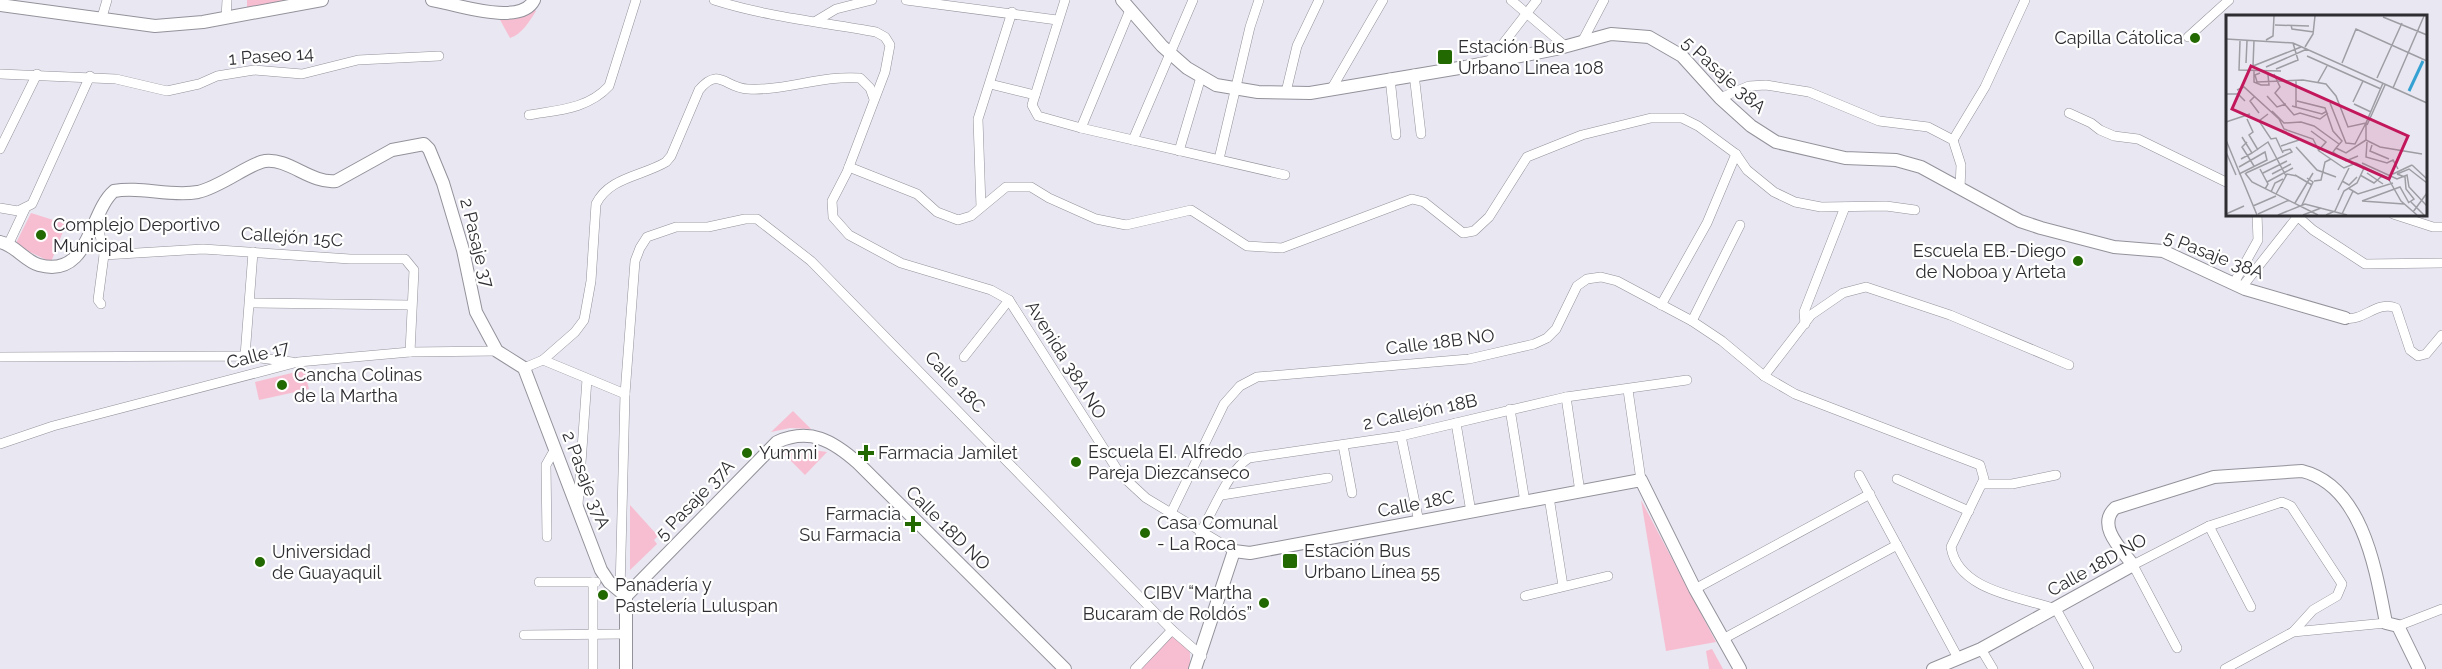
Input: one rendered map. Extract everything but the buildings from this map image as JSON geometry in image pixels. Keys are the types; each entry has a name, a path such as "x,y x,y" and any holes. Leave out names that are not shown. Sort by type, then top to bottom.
{"street":[{"path":"102,17 107,0"},
{"path":"226,18 227,0"},
{"path":"432,0 494,14 521,12 534,0"},
{"path":"529,115 570,108 599,97 609,86 636,0"},
{"path":"714,0 790,20 816,21 836,9 872,0"},
{"path":"906,0 1012,12 1057,20"},
{"path":"1065,0 1032,105 1038,116 1285,175"},
{"path":"1133,140 1172,54 1193,0"},
{"path":"1219,159 1250,27 1259,0"},
{"path":"1286,92 1298,46 1319,0"},
{"path":"1332,88 1383,0"},
{"path":"1511,0 1564,45"},
{"path":"1488,63 1537,0"},
{"path":"1583,40 1604,0"},
{"path":"1953,140 1985,87 2025,0"},
{"path":"2188,37 2229,0"},
{"path":"5,4 81,18 102,17 155,26 226,18 317,1"},
{"path":"1081,128 1126,5"},
{"name":"5 Pasaje 38A","path":"1126,5 1172,54 1201,77 1216,85 1258,92 1310,93 1488,63 1611,34 1649,37 1682,56 1720,98 1751,126 1776,142 1845,158 1896,160 1921,167 2020,220 2041,228 2114,247 2163,251 2238,285 2345,318"},
{"path":"981,207 978,119 1012,12"},
{"name":"Avenida 38A NO","path":"816,21 876,32 885,37 890,45 890,53 849,167 832,201 833,217 849,235 901,263 991,290 1009,300 1120,474 1146,498 1171,513"},
{"name":"1 Paseo 14","path":"0,75 90,76 116,79 166,91 199,84 218,76 254,70 302,74 358,60 439,56"},
{"path":"0,149 37,74"},
{"path":"1414,74 1421,134"},
{"path":"0,207 18,211 32,204 90,76"},
{"path":"1179,151 1201,77"},
{"path":"497,351 524,368 543,360 575,332 584,320 589,292 596,204 601,194 614,184 666,162 671,156 699,90 705,82 712,78 719,78 744,89 768,89 832,78 860,78 870,88 874,99"},
{"path":"1390,78 1396,135"},
{"path":"990,84 1035,94"},
{"path":"1720,98 1749,86 1766,85 1809,92 1879,121 1928,127 1953,140 1961,165 1960,188"},
{"path":"2069,113 2091,123 2100,130 2138,138 2226,182"},
{"path":"849,167 917,194 937,212 958,220 971,216 1006,187 1031,187 1049,198 1101,220 1126,225 1191,210 1248,246 1282,248 1356,222 1381,208 1412,199 1424,202 1463,233 1474,231 1489,217 1527,157 1582,135 1651,118 1682,118 1698,126 1736,154 1747,170 1774,192 1795,202 1821,207 1886,206 1915,210"},
{"name":"2 Pasaje 37","path":"97,220 107,197 114,191 200,191 229,181 263,161 278,163 326,181 336,181 392,150 424,144 429,149 443,183 463,249 476,312 497,351"},
{"path":"1661,305 1707,223 1736,154"},
{"path":"1804,324 1804,312 1845,207"},
{"path":"24,209 4,243 36,265 50,267 64,264 86,245 97,220"},
{"path":"2238,285 2258,240 2257,216"},
{"path":"2238,285 2297,216 2313,230 2365,264 2442,262"},
{"path":"2399,216 2433,227 2442,227"},
{"name":"Calle 18C","path":"625,394 635,261 647,237 676,227 708,227 745,219 758,219 811,261 1172,630 1202,656"},
{"path":"97,220 104,255 98,300 101,304"},
{"path":"1692,321 1740,225"},
{"name":"Callejón 15C","path":"104,255 203,249 405,259 414,270 411,305"},
{"path":"245,356 251,303 253,252"},
{"name":"Calle 18B NO","path":"1171,513 1224,404 1240,386 1257,377 1469,359 1534,344 1547,338 1556,329 1577,286 1587,279 1601,277 1617,281 1692,321 1722,341 1764,376 1795,394 1975,461 1985,473 1982,484"},
{"path":"1764,376 1811,315 1843,293 1866,286 1950,315 2069,365"},
{"path":"964,357 1009,300"},
{"path":"251,303 411,305 410,352"},
{"path":"2345,318 2357,317 2388,306 2396,308 2410,350 2418,356 2426,354 2442,335"},
{"name":"Calle 17","path":"2,444 52,426 298,362 410,352 497,351"},
{"path":"0,357 245,356 298,362"},
{"path":"543,360 625,394 623,593 626,669"},
{"name":"2 Pasaje 37A","path":"524,368 601,570 609,582 623,593"},
{"path":"578,510 587,379"},
{"name":"2 Callejón 18B","path":"1200,532 1222,495 1230,474 1238,465 1250,458 1401,436 1566,397 1687,380"},
{"path":"1628,390 1641,480 1695,589 1740,669"},
{"path":"1566,397 1580,492"},
{"path":"1510,410 1525,502"},
{"path":"1456,423 1471,512"},
{"path":"1401,436 1419,522"},
{"name":"5 Pasaje 37A","path":"623,593 777,442 794,437"},
{"name":"Calle 18D NO","path":"794,437 827,439 840,446 1065,669"},
{"path":"1343,445 1352,493"},
{"path":"547,537 546,465 555,449"},
{"path":"2177,648 2133,565 2109,531 2107,522 2109,513 2115,508 2214,477 2302,471 2314,474 2325,482 2344,501 2361,529 2379,585 2386,623"},
{"path":"1859,475 1958,658"},
{"path":"2056,475 2012,484 1982,484 1952,547 1953,559 1977,584 2056,609 2089,669"},
{"path":"1222,495 1328,478"},
{"path":"1898,479 1969,511"},
{"name":"Calle 18C","path":"1171,513 1234,551 1250,554 1641,480"},
{"path":"1695,589 1870,494"},
{"path":"1549,497 1563,586"},
{"name":"Calle 18D NO","path":"1934,669 1981,649 2208,526 2282,502 2291,506 2342,584 2337,596 2313,610 2294,632"},
{"path":"2208,526 2251,607"},
{"path":"1724,639 1897,545"},
{"path":"1195,669 1202,656 1234,551"},
{"path":"1524,596 1608,576"},
{"path":"539,582 609,582"},
{"path":"593,582 593,669"},
{"path":"2225,669 2294,632 2386,623 2398,626 2442,609"},
{"path":"2398,626 2419,669"},
{"path":"1135,669 1172,630"},
{"path":"524,635 626,633"},
{"path":"1981,649 1993,669"}],"shaded area":[{"path":"247,0 295,0 247,8"},
{"path":"533,8 536,11 522,31 510,38 499,18 520,18"},
{"name":"Complejo Deportivo Municipal","path":"31,213 66,224 51,262 15,245"},
{"name":"Cancha Colinas de la Martha","path":"304,370 309,389 259,400 255,382"},
{"path":"793,411 811,429 790,428 771,432"},
{"path":"813,450 827,452 805,475 783,453"},
{"path":"1641,500 1716,642 1666,651"},
{"path":"630,505 658,536 654,540 657,544 630,570"},
{"path":"1172,633 1190,652 1190,669 1137,669"},
{"path":"1712,649 1723,669 1709,669 1706,651"}],"place":[{"name":"Capilla Cátolica","path":"2195,38"},
{"name":"Estación Bus Urbano Linea 108","path":"1445,57"},
{"name":"Complejo Deportivo Municipal","path":"41,235"},
{"name":"Escuela EB.-Diego de Noboa y Arteta","path":"2078,261"},
{"name":"Cancha Colinas de la Martha","path":"282,385"},
{"name":"Yummi","path":"747,453"},
{"name":"Farmacia Jamilet","path":"866,453"},
{"name":"Escuela EI. Alfredo Pareja Diezcanseco","path":"1076,462"},
{"name":"Farmacia Su Farmacia","path":"913,524"},
{"name":"Casa Comunal - La Roca","path":"1145,533"},
{"name":"Estación Bus Urbano Línea 55","path":"1290,561"},
{"name":"Universidad de Guayaquil","path":"260,562"},
{"name":"Panadería y Pastelería Luluspan","path":"603,595"},
{"name":"CIBV “Martha Bucaram de Roldós”","path":"1264,603"}]}
